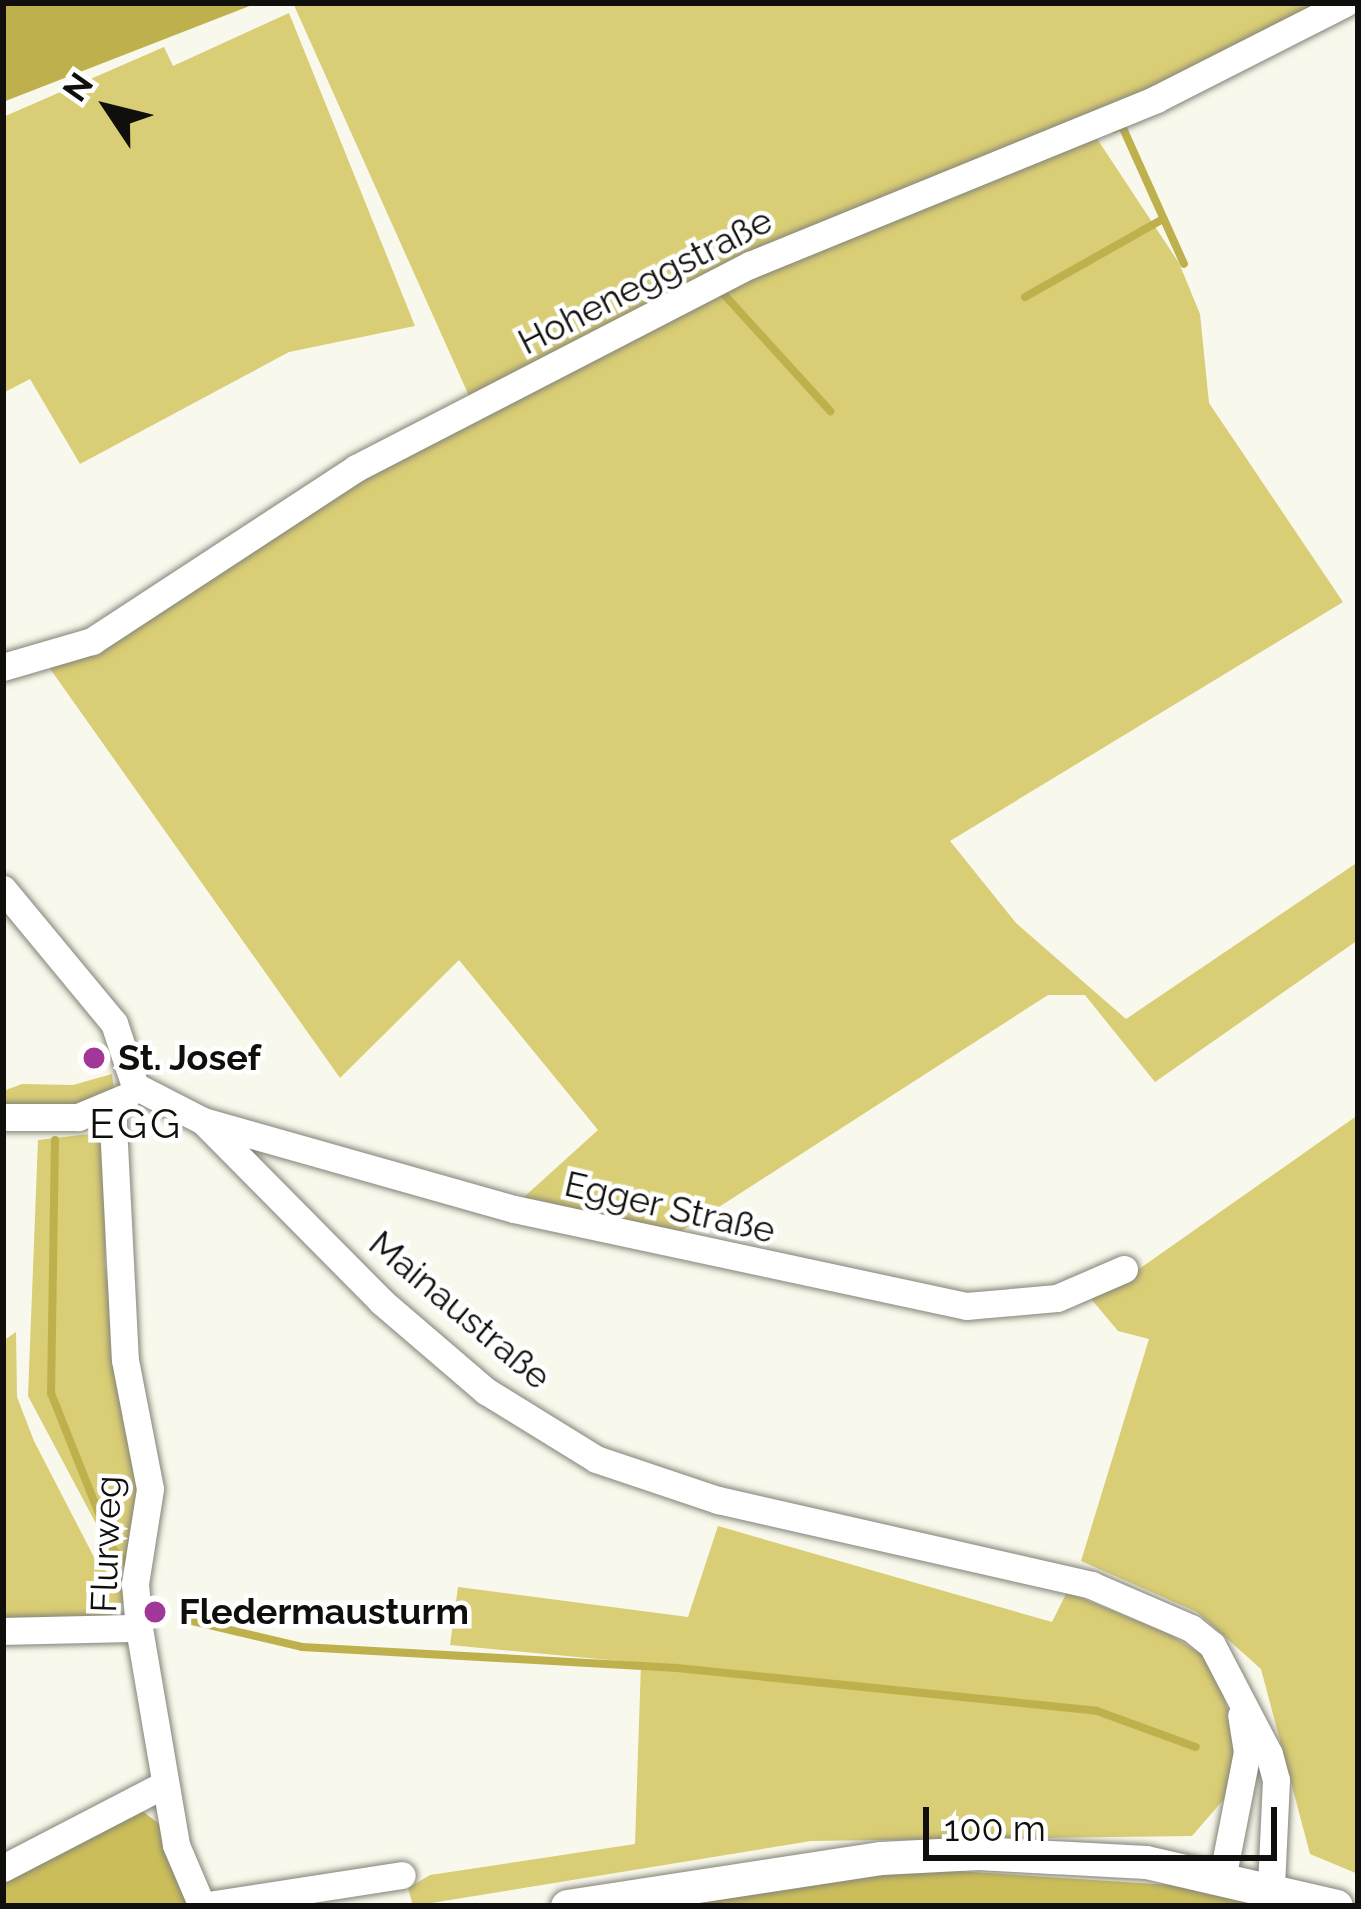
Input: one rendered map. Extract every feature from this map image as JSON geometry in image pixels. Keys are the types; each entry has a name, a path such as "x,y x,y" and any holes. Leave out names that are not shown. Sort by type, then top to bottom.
{"main road":[{"path":"567,1906 929,1854 1056,1854 1223,1874 1336,1906"}],"street":[{"name":"Hoheneggstraße","path":"3,667 92,641 356,468 750,265 1156,99 1345,3"},
{"path":"3,889 114,1023 135,1086 112,1105 78,1117 3,1118"},
{"name":"Mainaustraße","path":"135,1086 203,1121 382,1302 486,1390 596,1459 718,1500 1135,1599 1212,1645 1237,1687 1276,1780 1270,1886"},
{"name":"Flurweg","path":"112,1105 125,1360 150,1489 135,1584 176,1845 202,1906 403,1875"},
{"name":"Egger Straße","path":"203,1121 514,1209 966,1306 1057,1298 1124,1269"},
{"path":"3,1630 139,1628"},
{"name":"Mainaustraße","path":"1223,1874 1247,1752 1237,1687"},
{"path":"3,1868 165,1784"}],"shaded area":[{"path":"3,3 257,3 3,102"},
{"path":"293,3 1345,3 1088,125 1179,263 1200,314 1209,403 1343,602 950,841 1016,923 1126,1019 1358,862 1358,940 1155,1082 1085,995 1048,995 680,1232 524,1197 598,1130 459,960 340,1078 41,656 474,407"},
{"path":"289,13 415,326 289,352 80,464 30,379 3,393 3,117 164,47 173,66"},
{"path":"112,1074 114,1091 102,1103 3,1107 3,1091 22,1084 73,1085"},
{"path":"1358,1115 1358,1874 1310,1854 1261,1669 1197,1612 1081,1561 1149,1339 1118,1331 1087,1294 1132,1274"},
{"path":"107,1132 105,1265 142,1489 133,1559 117,1563 28,1396 38,1140"},
{"path":"16,1332 17,1397 34,1441 96,1561 130,1595 109,1619 3,1623 3,1341"},
{"path":"718,1526 1052,1622 1067,1592 1171,1635 1212,1661 1238,1741 1224,1799 1192,1836 811,1841 413,1906 408,1888 430,1875 635,1844 641,1663 450,1645 458,1587 688,1617"},
{"path":"141,1810 163,1827 190,1906 3,1906 3,1883"},
{"path":"926,1869 1171,1885 1260,1906 641,1906"}],"waterway":[{"path":"1114,129 1122,126 1184,264"},
{"path":"1025,297 1163,219"},
{"path":"720,290 830,411"},
{"path":"55,1140 51,1393 113,1549 128,1565"},
{"path":"188,1620 302,1647 677,1668 1097,1711 1196,1747"}],"place":[{"name":"St. Josef","path":"94,1058"},
{"name":"Fledermausturm","path":"155,1612"}],"district":[{"name":"EGG","path":"136,1124"}]}
